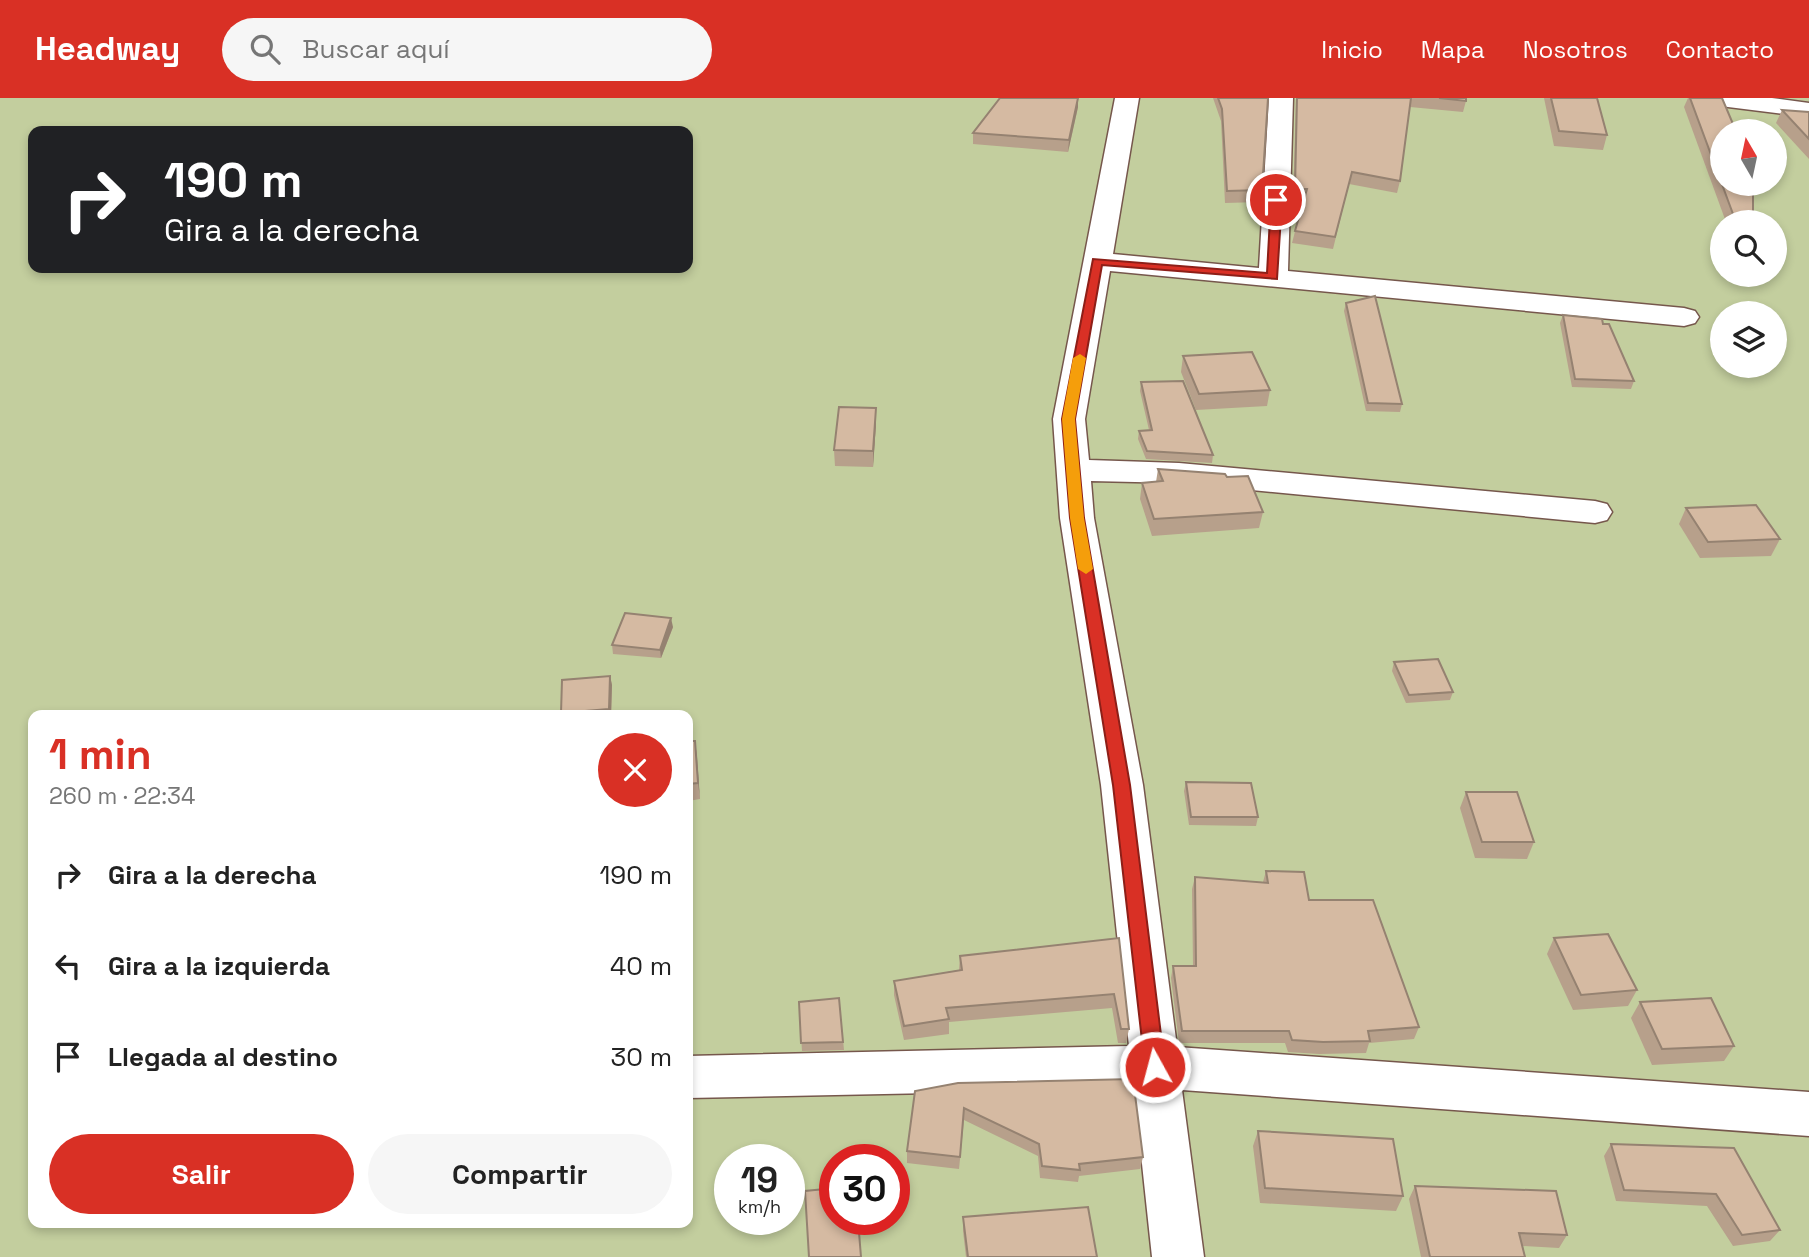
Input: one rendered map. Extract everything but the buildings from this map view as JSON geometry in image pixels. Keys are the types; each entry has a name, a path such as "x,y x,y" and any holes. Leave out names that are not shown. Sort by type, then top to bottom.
{"street":[{"path":"1127,98 1069,419 1077,518 1122,785 1178,1257"},
{"path":"1273,277 1281,98"},
{"path":"1712,98 1809,110"},
{"path":"1097,261 1684,317"},
{"path":"1073,470 1179,473 1595,512"},
{"path":"693,1076 1155,1067 1809,1114"}],"green space":[{"path":"0,98 1809,98 1809,1257 0,1257"}],"slow traffic":[{"path":"1080,358 1069,419 1077,518 1086,569"}],"route":[{"path":"1155,1067 1122,785 1077,518 1069,419 1097,261 1273,277 1276,200"}]}
